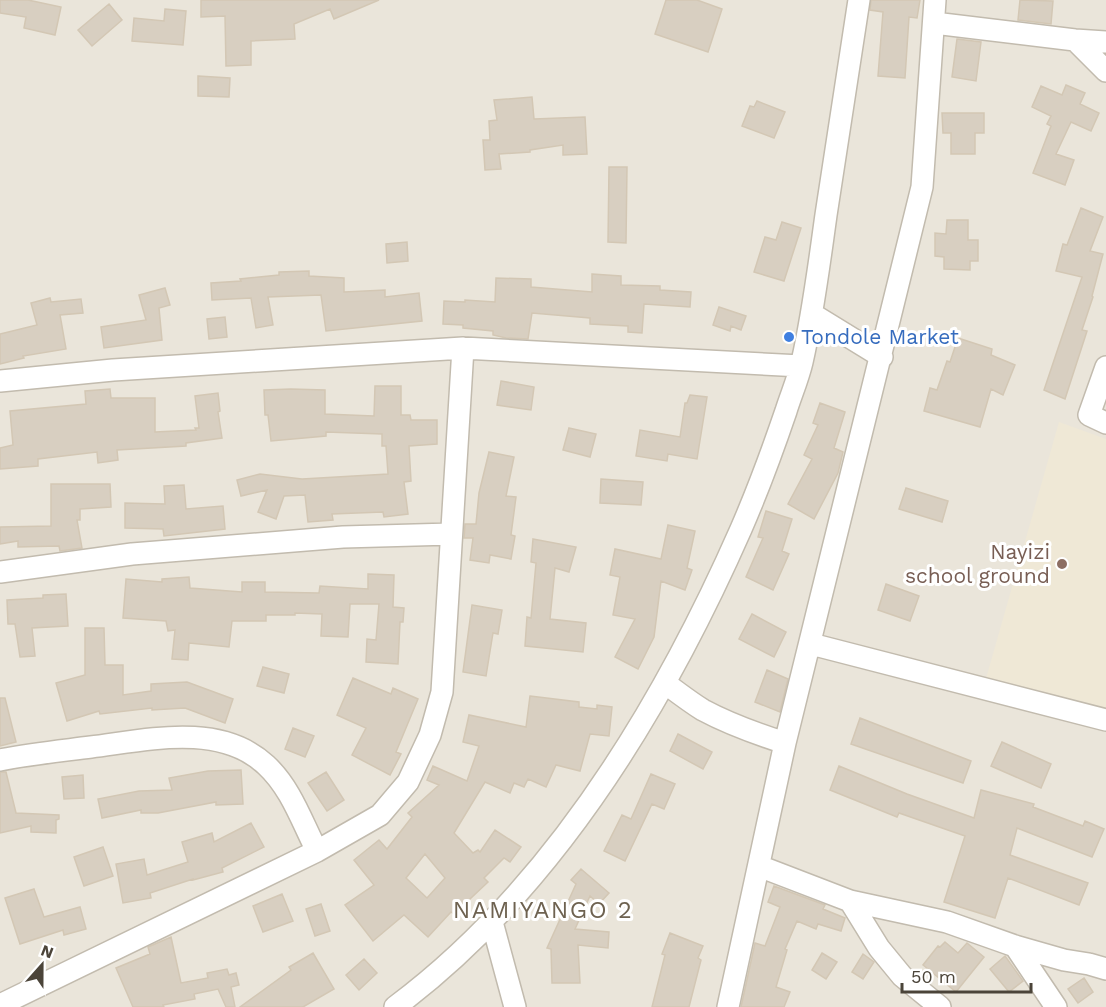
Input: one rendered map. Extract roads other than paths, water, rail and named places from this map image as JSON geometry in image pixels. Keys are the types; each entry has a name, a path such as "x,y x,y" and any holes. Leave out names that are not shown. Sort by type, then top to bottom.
{"street":[{"path":"395,1007 464,949 492,922 558,843 642,722 694,630 767,466 801,366 812,314 859,0"},
{"path":"728,1007 785,743 882,357 922,187 935,0"},
{"path":"934,23 1106,42"},
{"path":"1076,40 1106,71"},
{"path":"812,314 882,357"},
{"path":"0,381 113,370 463,348 801,366"},
{"path":"0,1005 317,851 380,815 408,782 430,735 441,692 463,348"},
{"path":"1106,368 1089,415 1106,423"},
{"path":"0,572 132,554 343,537 451,534"},
{"path":"811,644 1106,720"},
{"path":"665,683 701,709 740,728 785,743"},
{"path":"0,760 179,737 218,741 244,750 266,765 285,787 317,851"},
{"path":"759,866 850,901 947,922 1015,946 1106,969"},
{"path":"850,901 879,948 902,976 940,1007"},
{"path":"492,922 516,1007"},
{"path":"1015,946 1056,1007"}],"place":[{"name":"Tondole Market","path":"789,337"},
{"name":"Nayizi school ground","path":"1062,564"}],"district":[{"name":"NAMIYANGO 2","path":"543,910"}]}
